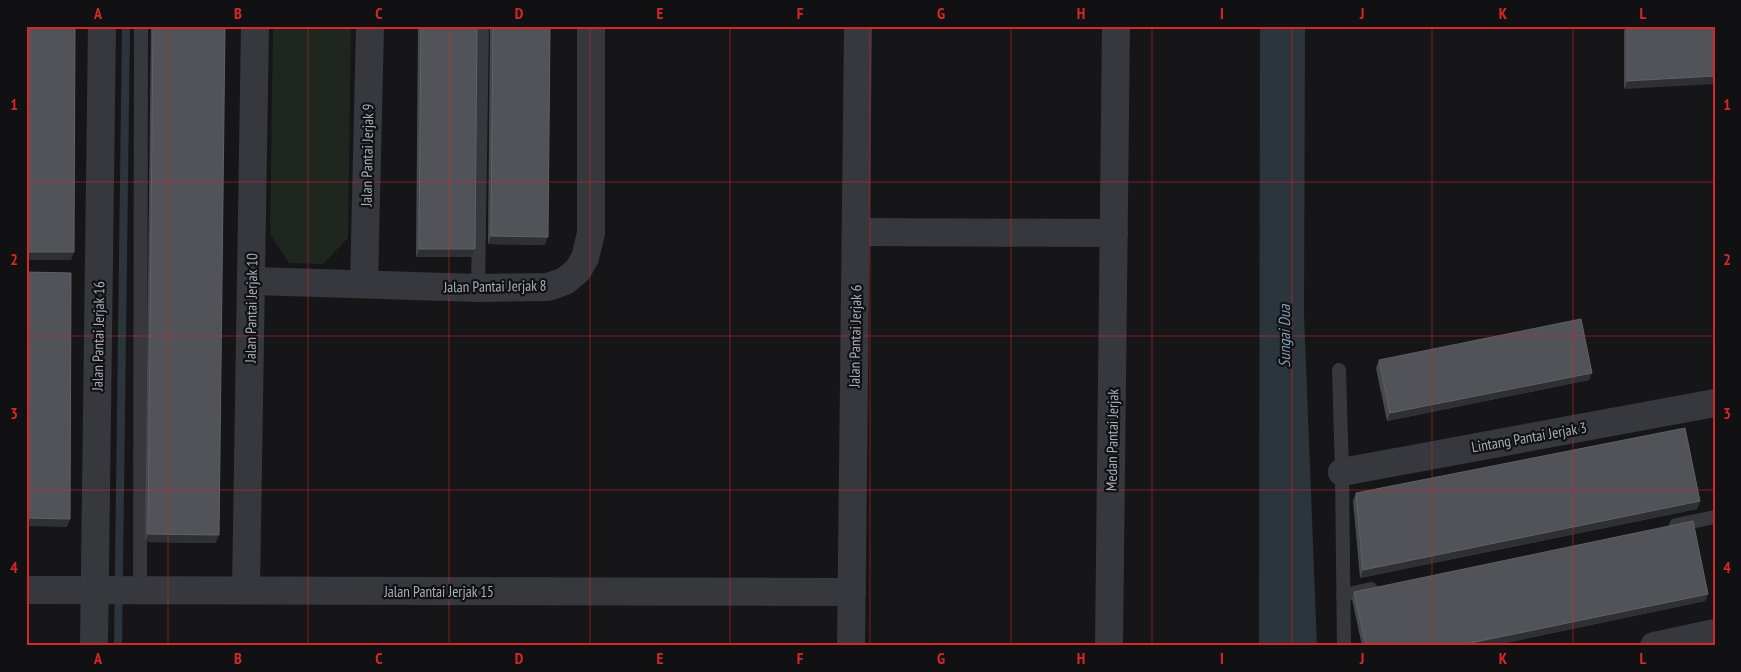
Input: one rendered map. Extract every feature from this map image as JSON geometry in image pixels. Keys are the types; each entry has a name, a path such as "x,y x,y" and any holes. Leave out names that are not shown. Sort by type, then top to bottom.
{"street":[{"name":"Jalan Pantai Jerjak 16","path":"94,646 100,590 102,26"},
{"name":"Jalan Pantai Jerjak 10","path":"246,590 255,26"},
{"name":"Jalan Pantai Jerjak 9","path":"364,284 370,26"},
{"name":"Jalan Pantai Jerjak 8","path":"252,281 478,288 548,287 565,281 578,270 585,258 591,233 590,26"},
{"name":"Jalan Pantai Jerjak 6","path":"851,646 858,26"},
{"name":"Medan Pantai Jerjak","path":"1109,646 1116,26"},
{"path":"856,232 1114,234"},
{"name":"Lintang Pantai Jerjak 3","path":"1342,472 1715,403"},
{"name":"Jalan Pantai Jerjak 15","path":"26,590 852,592"},
{"path":"1654,646 1715,633"}],"lane":[{"path":"136,590 141,26"},
{"path":"478,288 482,26"},
{"path":"1339,370 1344,646"},
{"path":"1666,528 1715,517"},
{"path":"1343,595 1382,586"}],"shaded area":[{"path":"273,26 351,26 348,238 323,264 289,263 270,234"}],"water":[{"name":"Sungai Dua","path":"1260,26 1305,26 1304,315 1317,646 1259,646"}],"building":[{"path":"26,26 75,26 74,252 26,252"},
{"path":"153,26 225,26 219,535 148,534"},
{"path":"421,26 477,26 475,249 419,249"},
{"path":"493,26 550,26 548,237 491,236"},
{"path":"1627,26 1715,26 1715,76 1627,81"},
{"path":"26,272 71,273 70,519 26,518"},
{"path":"1581,319 1592,373 1390,413 1379,360"},
{"path":"1685,428 1700,501 1363,570 1356,493"},
{"path":"1693,521 1708,594 1456,646 1366,646 1354,592"}],"waterway":[{"path":"118,646 126,26"}]}
